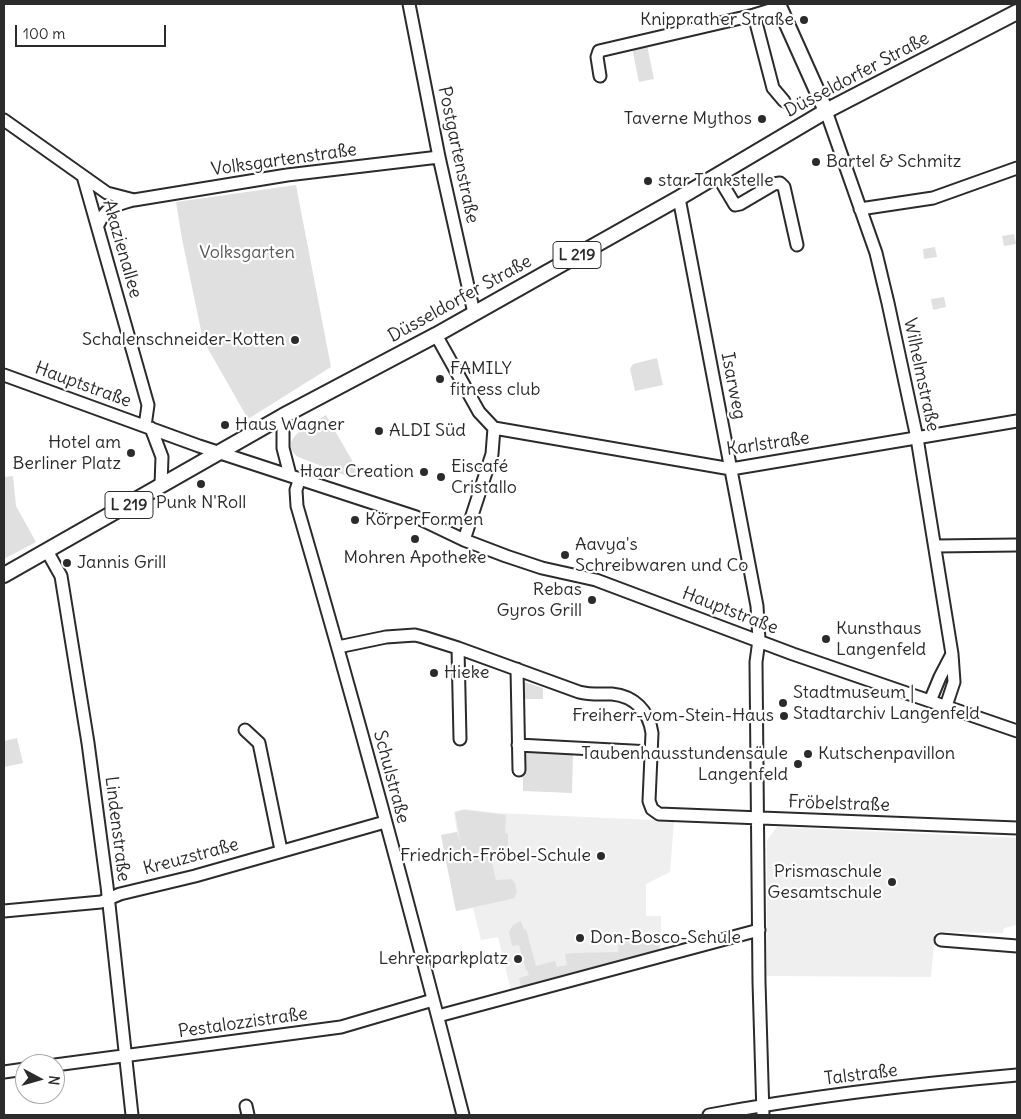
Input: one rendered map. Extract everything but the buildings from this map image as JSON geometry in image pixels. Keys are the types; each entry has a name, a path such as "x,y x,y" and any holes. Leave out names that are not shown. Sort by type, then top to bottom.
{"main road":[{"path":"779,6 826,111"},
{"name":"Düsseldorfer Straße","path":"220,452 283,416 436,335 679,198 826,111 1017,12"},
{"name":"L 219","path":"4,575 220,452"}],"street":[{"name":"Postgartenstraße","path":"409,4 439,157 474,313"},
{"path":"600,76 597,57 599,51 754,15 779,6"},
{"path":"754,15 773,88 784,101"},
{"name":"Wilhelmstraße","path":"826,111 876,253 917,438 952,654 954,682 946,706"},
{"path":"4,120 83,176"},
{"name":"Volksgartenstraße","path":"98,225 103,214 115,205 134,200 287,175 439,157"},
{"path":"860,209 933,198 1017,168"},
{"path":"717,175 735,205 774,184 780,183 784,187 797,246"},
{"name":"Volksgartenstraße","path":"83,176 108,193 134,200"},
{"name":"Akazienallee","path":"83,176 148,405 148,427"},
{"name":"Isarweg","path":"679,198 757,606 759,640 756,662 763,1110"},
{"path":"436,335 479,412 494,428 492,454 464,540"},
{"name":"Hauptstraße","path":"4,375 199,446 416,517 464,540 542,568 596,580 794,654 1017,731"},
{"path":"283,416 283,448 295,477"},
{"name":"Karlstraße","path":"494,428 731,470 1017,421"},
{"path":"148,427 162,456 161,485"},
{"name":"Schulstraße","path":"295,477 297,506 338,647 463,1115"},
{"path":"935,546 1017,545"},
{"name":"Lindenstraße","path":"47,551 60,576 88,743 132,1115"},
{"path":"338,647 386,637 414,635 458,648 580,692 623,696 635,702 647,714 650,723 651,752 518,745"},
{"path":"458,648 460,740"},
{"path":"930,701 952,654"},
{"path":"517,669 519,770"},
{"path":"245,730 259,743 282,850"},
{"name":"Fröbelstraße","path":"651,752 649,801 652,809 659,814 1017,828"},
{"name":"Kreuzstraße","path":"4,911 101,902 107,898 195,876 385,822"},
{"path":"438,1016 760,930"},
{"path":"941,940 1017,946"},
{"name":"Pestalozzistraße","path":"65,1064 341,1027 433,1000"},
{"name":"Talstraße","path":"709,1115 763,1110 951,1081 1017,1075"}],"shaded area":[{"path":"464,809 498,813 674,821 670,872 646,884 646,916 661,916 661,951 511,991 498,937 481,940 473,908 456,911 441,835 457,832 454,812"},
{"name":"Prismaschule Gesamtschule","path":"777,827 1017,838 1017,925 1004,928 1003,933 935,932 931,977 767,976 767,840"}],"green space":[{"path":"647,45 654,79 639,82 632,48"},
{"name":"Volksgarten","path":"296,185 331,367 248,419 203,340 176,202"},
{"path":"1014,234 1016,244 1004,246 1002,236"},
{"path":"935,247 937,257 924,259 923,249"},
{"path":"944,297 946,307 933,310 931,299"},
{"path":"657,358 663,385 635,391 630,369 633,364"},
{"path":"326,415 361,476 355,479 298,457 292,450 291,444 299,432"},
{"path":"13,476 16,506 36,542 4,559 4,477"},
{"path":"521,681 543,688 543,699 522,699"},
{"path":"17,738 23,763 4,767 4,741"},
{"path":"523,750 573,753 572,793 523,791"},
{"path":"464,810 506,815 505,833 508,834 508,854 491,858 496,880 512,879 517,892 514,898 511,899 456,911 441,835 457,832 461,845 455,812"},
{"path":"521,921 524,930 526,929 536,966 555,961 557,967 567,965 565,954 618,952 619,937 659,938 659,950 521,986 519,978 529,975 519,945 512,946 509,932 513,925"}],"place":[{"name":"Knipprather Straße","path":"804,20"},
{"name":"Taverne Mythos","path":"762,119"},
{"name":"Bartel & Schmitz","path":"816,162"},
{"name":"star Tankstelle","path":"648,181"},
{"name":"Schalenschneider-Kotten","path":"295,340"},
{"name":"FAMILY fitness club","path":"440,379"},
{"name":"Haus Wagner","path":"225,425"},
{"name":"ALDI Süd","path":"379,431"},
{"name":"Hotel am Berliner Platz","path":"131,453"},
{"name":"Haar Creation","path":"424,472"},
{"name":"Eiscafé Cristallo","path":"441,477"},
{"name":"Punk N'Roll","path":"201,484"},
{"name":"KörperFormen","path":"355,520"},
{"name":"Mohren Apotheke","path":"415,539"},
{"name":"Aavya's Schreibwaren und Co","path":"565,555"},
{"name":"Jannis Grill","path":"67,563"},
{"name":"Rebas Gyros Grill","path":"592,600"},
{"name":"Kunsthaus Langenfeld","path":"826,639"},
{"name":"Hieke","path":"434,673"},
{"name":"Stadtmuseum | Stadtarchiv Langenfeld","path":"783,703"},
{"name":"Freiherr-vom-Stein-Haus","path":"784,716"},
{"name":"Kutschenpavillon","path":"808,754"},
{"name":"Taubenhausstundensäule Langenfeld","path":"798,764"},
{"name":"Friedrich-Fröbel-Schule","path":"601,856"},
{"name":"Prismaschule Gesamtschule","path":"892,882"},
{"name":"Don-Bosco-Schule","path":"580,938"},
{"name":"Lehrerparkplatz","path":"518,959"}]}
